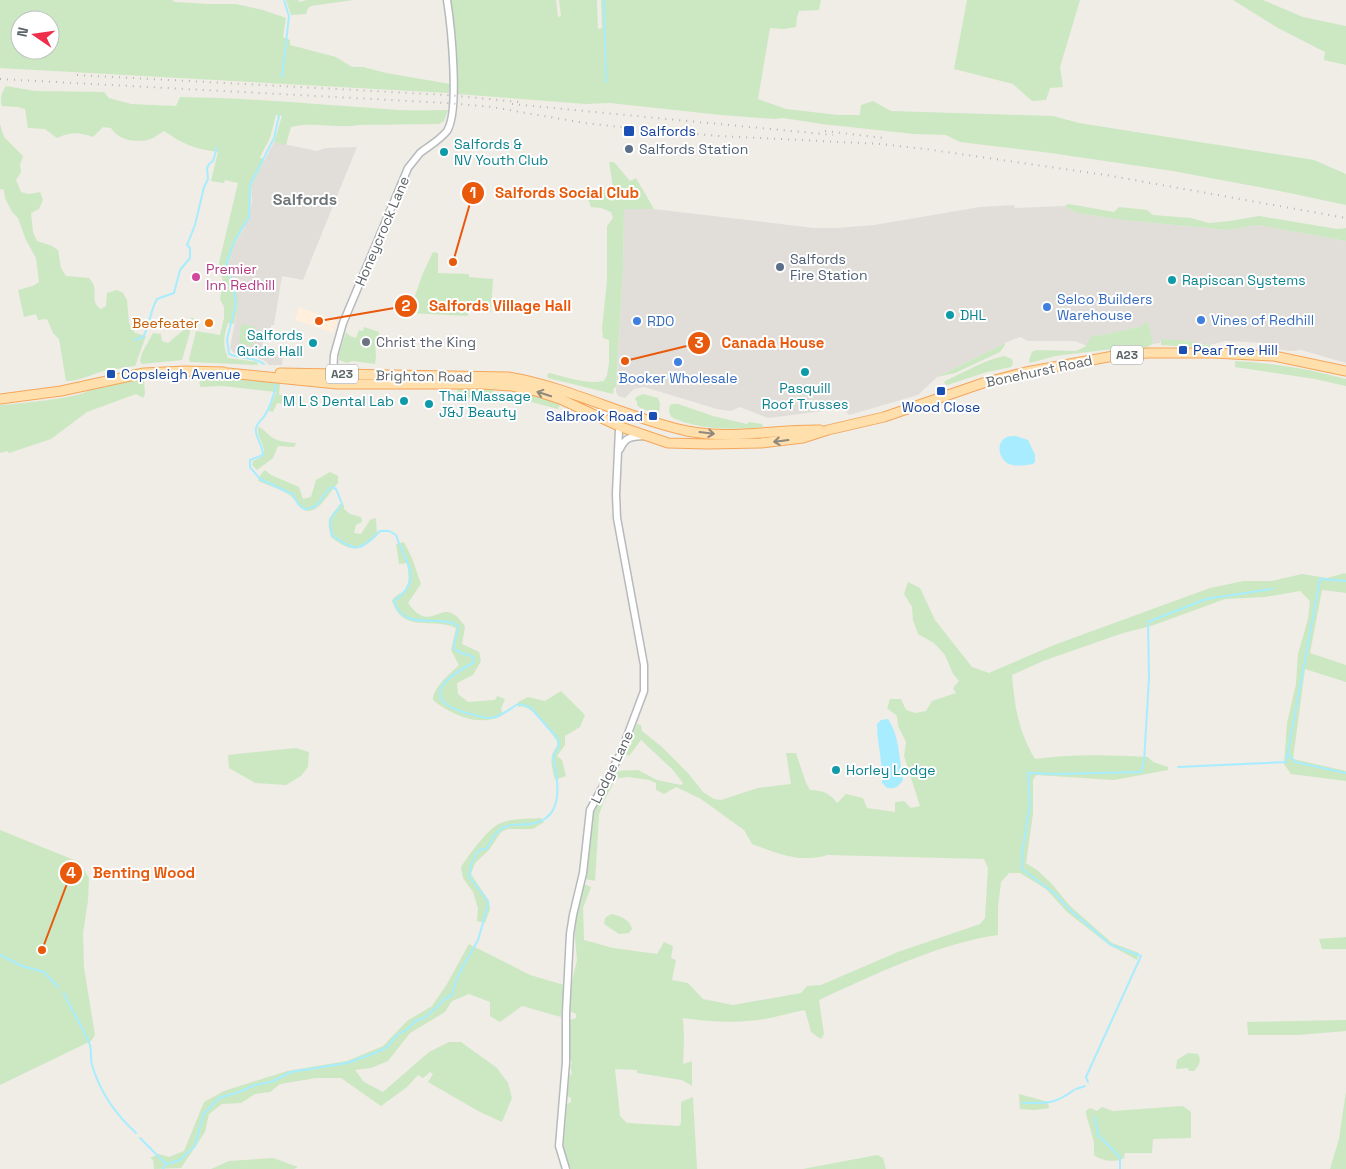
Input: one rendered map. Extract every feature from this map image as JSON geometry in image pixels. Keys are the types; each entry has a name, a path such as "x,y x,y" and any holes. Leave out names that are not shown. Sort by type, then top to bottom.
{"main road":[{"name":"Bonehurst Road","path":"621,427 668,443 761,443 804,438 828,430 884,417 934,398 1019,373 1119,355 1204,353 1274,356 1346,371"},
{"name":"Brighton Road","path":"0,399 61,391 144,373 218,372 333,379 512,386 560,399 621,427"},
{"name":"Brighton Road","path":"333,379 508,377 532,381 564,390 624,412"},
{"name":"Bonehurst Road","path":"624,412 687,431 712,434 741,435 828,430"}],"street":[{"name":"Honeycrock Lane","path":"333,379 334,355 344,323 408,168 419,155 441,137 449,126 453,90 447,0"},
{"name":"Lodge Lane","path":"566,1169 559,1146 566,1062 570,934 583,873 590,810 620,755 644,692 644,664 618,518 616,494 619,430 621,427"},
{"path":"619,450 624,441 629,438 645,436"}],"shaded area":[{"path":"274,142 317,151 325,148 357,147 303,280 282,276 274,325 271,325 271,329 265,330 262,346 269,353 283,356 282,365 269,365 265,361 253,356 234,353 230,348 238,306 228,264 236,242 244,229 252,202 252,185"},
{"path":"1014,205 1015,208 1064,206 1077,213 1123,220 1228,230 1258,225 1346,241 1346,363 1301,350 1291,351 1268,348 1266,343 1225,341 1210,345 1161,339 1160,343 1153,344 1147,323 1144,326 1097,336 1090,347 1075,341 1028,341 1020,337 937,377 918,395 849,415 841,405 824,409 824,411 768,418 740,407 731,411 717,409 644,387 634,389 625,398 618,396 616,392 623,268 624,209 654,209 814,228 837,228 874,225 980,207"},
{"path":"299,307 337,321 333,333 295,320"}],"green space":[{"path":"0,0 172,0 175,2 236,4 263,10 286,18 283,37 290,40 290,45 336,57 352,67 363,67 450,84 449,93 0,68"},
{"path":"286,0 298,0 299,2 307,0 353,0 311,6 306,14 291,15"},
{"path":"450,0 556,0 558,17 561,16 559,0 597,0 598,29 602,28 601,0 821,0 819,10 799,11 796,27 784,29 770,28 758,99 786,109 838,115 860,115 861,105 873,101 891,111 1053,116 1079,123 1314,160 1346,174 1346,205 1173,171 960,142 946,135 914,134 783,118 721,115 610,103 586,104 457,94"},
{"path":"967,0 1080,0 1060,67 1063,87 1050,88 1046,100 1032,101 1013,84 954,69"},
{"path":"1233,0 1263,0 1303,17 1346,26 1346,65 1324,60 1325,52 1278,28"},
{"path":"6,86 35,91 104,92 109,98 131,104 176,106 180,97 262,100 398,110 448,110 444,121 439,124 299,125 291,127 286,145 274,142 282,116 276,115 270,138 260,157 264,161 252,185 250,217 236,242 228,264 237,294 238,306 234,324 228,323 225,331 224,345 226,354 228,358 257,362 258,365 190,362 189,359 196,331 220,335 224,318 224,307 220,299 223,281 219,263 238,183 225,180 224,183 211,181 218,152 189,145 164,131 153,138 142,141 124,138 111,128 103,127 93,137 75,133 57,138 45,129 28,128 25,109 2,106 1,96"},
{"path":"0,124 4,137 23,156 20,165 21,172 16,180 21,192 29,194 40,192 43,200 39,209 31,213 33,232 37,241 58,250 61,268 66,276 89,278 94,286 96,304 101,309 106,306 107,293 117,290 123,293 127,300 129,323 135,333 146,336 135,366 104,371 66,381 59,339 53,333 47,319 38,320 36,314 24,317 18,290 33,286 39,282 36,258 26,240 18,218 12,212 5,198 4,190 0,189"},
{"path":"609,162 614,162 630,181 636,178 654,209 624,209 623,268 616,387 613,394 548,378 547,375 549,373 576,380 597,382 604,381 607,375 609,340 603,338 602,328 607,281 607,226 613,218 611,212 591,207 588,199 582,197 582,188 607,190 610,201 615,200"},
{"path":"1069,204 1114,212 1119,207 1147,210 1153,215 1191,218 1209,223 1259,216 1337,229 1346,228 1346,241 1258,225 1228,230 1123,220 1077,213 1064,206"},
{"path":"433,252 438,253 438,273 469,274 469,277 493,279 491,312 468,310 468,316 409,313 423,273"},
{"path":"191,318 194,318 182,360 142,364 140,361 142,353 153,333 161,334 162,341 168,343 186,328"},
{"path":"1143,323 1148,323 1153,344 1145,348 1121,348 1055,356 1030,363 1029,360 1032,352 1036,350 1076,351 1086,346 1093,334 1094,337 1143,326"},
{"path":"242,324 256,327 256,336 252,346 239,342"},
{"path":"364,327 379,332 378,341 375,343 375,364 352,361 347,363 339,360 346,332 356,338 359,330 363,331"},
{"path":"1161,339 1192,341 1193,344 1210,345 1209,348 1161,345"},
{"path":"1005,343 1000,352 955,373 937,377"},
{"path":"1004,356 1012,359 1013,364 1011,367 987,372 947,385 944,383 981,364"},
{"path":"1235,361 1263,363 1319,372 1346,379 1346,386 1315,379 1235,367"},
{"path":"199,378 257,380 280,383 279,395 284,395 284,399 293,400 293,405 277,403 273,412 269,411 276,392 223,386 200,387"},
{"path":"144,380 145,394 143,398 136,394 87,412 51,439 9,453 7,451 0,453 0,405 74,396 89,390 129,381"},
{"path":"458,389 492,389 494,398 493,401 488,403 488,399 456,397"},
{"path":"516,392 545,398 560,405 558,409 520,399"},
{"path":"643,394 658,398 660,404 659,414 640,408 637,405 636,397"},
{"path":"673,404 747,424 749,422 762,424 763,427 728,429 704,427 671,417 669,411 670,405"},
{"path":"258,427 277,440 296,443 294,447 278,446 273,458 257,470 252,465 253,461 263,456 264,452 258,435"},
{"path":"265,470 271,475 299,487 303,499 311,497 316,480 330,472 338,476 338,483 318,507 306,511 288,494 258,481"},
{"path":"340,504 344,505 344,509 350,514 361,517 362,522 356,525 354,533 361,534 370,520 376,518 377,536 359,548 349,548 331,537 329,521"},
{"path":"404,542 421,584 408,603 422,616 428,617 448,612 455,615 465,626 462,644 479,652 481,661 473,675 457,683 458,694 468,702 495,700 497,696 505,699 501,709 503,715 494,719 476,720 457,715 433,700 436,690 459,665 451,650 456,628 447,625 411,621 403,618 397,611 392,601 408,585 407,563 399,564 396,544"},
{"path":"1345,573 1346,593 1322,590 1310,653 1346,665 1346,682 1305,669 1293,759 1346,771 1346,781 1291,774 1284,764 1287,723 1296,684 1298,654 1308,619 1310,601 1300,591 1265,597 1225,599 1154,625 1120,634 1043,661 1012,675 1018,718 1035,759 1091,755 1148,757 1153,762 1168,767 1168,770 1114,780 1036,775 1033,780 1033,814 1026,863 1037,870 1052,884 1069,905 1112,943 1139,953 1137,960 1108,944 1067,912 1046,889 1020,873 1009,873 1001,882 998,907 998,935 930,952 819,1000 824,1034 821,1039 811,1032 805,1010 749,1021 720,1022 683,1018 683,1064 692,1061 692,1086 682,1080 637,1073 637,1070 615,1069 620,1116 627,1123 679,1126 681,1123 681,1102 693,1097 697,1169 571,1169 563,1150 567,1104 571,1102 571,1098 567,1096 569,1076 572,1074 570,1065 572,1064 570,1058 570,1020 576,1018 576,1014 570,1011 572,981 577,960 574,925 580,894 584,884 591,887 583,908 584,940 613,948 657,954 664,942 673,946 671,958 676,960 672,980 688,983 703,999 733,1005 801,993 807,986 821,985 898,952 980,924 985,918 988,868 984,859 828,855 798,858 789,856 752,844 744,830 701,799 676,787 664,794 656,790 656,783 628,777 619,778 614,782 603,803 599,815 595,881 585,879 594,811 615,771 638,770 657,780 681,785 683,783 672,769 641,740 629,756 625,754 637,724 641,725 642,731 662,747 688,773 703,792 714,799 721,800 758,788 791,784 786,753 796,753 810,790 825,793 837,803 846,794 863,798 867,808 895,812 895,802 904,801 911,808 920,806 904,756 906,742 898,726 897,716 887,708 890,699 901,699 906,710 915,713 926,711 932,701 956,693 953,688 959,681 953,674 945,655 934,643 918,634 913,620 912,607 904,594 908,582 920,588 935,620 972,667 989,673 1054,645 1210,588 1244,581 1272,581 1302,574 1327,578"},
{"path":"561,691 585,715 580,727 565,736 565,745 557,756 562,760 566,776 555,780 552,754 557,746 557,741 540,718 529,709 518,707 518,702 528,697 545,701"},
{"path":"296,748 309,752 308,767 301,776 286,785 255,783 229,768 228,755"},
{"path":"541,818 544,822 533,829 508,829 501,832 489,850 475,863 471,874 489,901 490,909 485,923 477,921 478,908 473,892 463,878 461,867 479,842 496,826 510,820"},
{"path":"0,830 79,862 89,878 88,901 83,933 84,968 95,1035 91,1041 0,1085"},
{"path":"611,914 627,920 632,929 629,933 619,934 604,924 605,918"},
{"path":"1346,937 1346,949 1322,949 1319,939"},
{"path":"469,944 530,975 564,985 561,1017 522,1006 500,1022 490,1016 490,1002 469,994 452,1001 445,1012 410,1033 388,1061 371,1068 355,1070 364,1082 383,1092 429,1052 449,1042 461,1042 497,1068 508,1083 512,1098 502,1122 480,1112 428,1082 433,1074 430,1072 423,1078 418,1075 407,1087 381,1106 341,1078 316,1078 280,1084 270,1092 255,1094 241,1103 222,1104 209,1114 205,1132 181,1168 154,1169 153,1160 150,1158 159,1154 169,1157 184,1151 204,1102 224,1091 287,1071 347,1061 383,1046 407,1021 432,1006 447,984"},
{"path":"1346,1020 1346,1031 1298,1035 1248,1035 1247,1022"},
{"path":"1188,1053 1198,1054 1199,1057 1200,1061 1194,1071 1189,1071 1188,1068 1176,1069 1177,1060"},
{"path":"1346,1091 1346,1169 1330,1169 1339,1139"},
{"path":"1019,1094 1048,1102 1049,1108 1035,1110 1020,1109"},
{"path":"1183,1106 1191,1112 1191,1138 1153,1139 1152,1153 1125,1153 1124,1158 1113,1161 1094,1155 1094,1142 1086,1114 1086,1111 1090,1108 1097,1111 1102,1107 1113,1111"},
{"path":"877,1155 883,1158 886,1169 803,1169"},
{"path":"273,1158 298,1167 294,1169 211,1169 229,1161"}],"water":[{"path":"1016,436 1028,440 1035,455 1035,462 1033,464 1021,466 1009,464 1001,456 999,448 1002,441 1007,437"},
{"path":"888,719 897,741 903,780 895,788 887,788 882,783 877,724 881,720"}],"waterway":[{"path":"282,77 289,16 284,0"},
{"path":"604,0 606,82"},
{"path":"264,364 260,361 229,354 227,339 236,304 233,284 226,264 235,240 249,217 250,185 274,138 279,116"},
{"path":"135,340 143,337 157,299 174,293 180,270 190,258 190,248 187,245 195,225 204,187 208,179 207,168 213,161 217,148"},
{"path":"163,1169 166,1164 180,1160 195,1146 203,1115 219,1098 255,1085 271,1082 291,1072 347,1063 375,1053 387,1047 397,1035 409,1028 415,1021 424,1018 444,999 452,995 462,968 478,940 488,905 488,901 469,876 472,862 478,851 487,848 495,835 503,827 532,824 545,819 551,813 557,796 557,776 553,757 559,743 557,738 530,707 518,704 497,717 487,718 463,712 449,706 442,700 440,694 442,687 455,674 473,663 474,658 454,648 458,626 441,621 413,620 405,617 399,611 394,601 409,585 411,578 410,570 396,535 389,531 380,531 362,546 352,547 332,535 330,521 342,504 336,489 332,487 316,506 305,509 299,505 292,494 260,479 250,467 250,460 263,455 256,434 256,428 269,408 276,384"},
{"path":"1178,767 1286,762 1320,579 1346,581"},
{"path":"1088,1082 1086,1077 1141,956 1111,945 1069,909 1055,894 1022,869 1022,855 1030,803 1028,773 1141,772 1144,762 1149,678 1148,622 1206,599 1272,589"},
{"path":"1288,754 1295,762 1346,773"},
{"path":"0,955 22,966 44,972 58,987"},
{"path":"64,993 90,1045 92,1065 104,1093 121,1118 136,1133"},
{"path":"1076,1089 1085,1086"},
{"path":"1023,1103 1055,1101 1074,1090"},
{"path":"1095,1117 1098,1135 1120,1157 1120,1169"},
{"path":"140,1138 166,1164"}],"railway":[{"path":"77,75 447,95 519,102"},
{"path":"0,79 447,103 492,107 584,123 629,128 719,136 881,144 1106,175 1346,218"},
{"path":"512,104 833,135"},
{"path":"825,131 884,138"}],"place":[{"name":"Salfords","path":"629,131"},
{"name":"Salfords Station","path":"629,149"},
{"name":"Salfords & NV Youth Club","path":"444,152"},
{"name":"Salfords Social Club","path":"453,262"},
{"name":"Salfords Fire Station","path":"780,267"},
{"name":"Premier Inn Redhill","path":"196,277"},
{"name":"Rapiscan Systems","path":"1172,280"},
{"name":"Selco Builders Warehouse","path":"1047,307"},
{"name":"DHL","path":"950,315"},
{"name":"Vines of Redhill","path":"1201,320"},
{"name":"Salfords Village Hall","path":"319,321"},
{"name":"RDO","path":"637,321"},
{"name":"Beefeater","path":"209,323"},
{"name":"Christ the King","path":"366,342"},
{"name":"Salfords Guide Hall","path":"313,343"},
{"name":"Pear Tree Hill","path":"1183,350"},
{"name":"Canada House","path":"625,361"},
{"name":"Booker Wholesale","path":"678,362"},
{"name":"Pasquill Roof Trusses","path":"805,372"},
{"name":"Copsleigh Avenue","path":"111,374"},
{"name":"Wood Close","path":"941,391"},
{"name":"M L S Dental Lab","path":"404,401"},
{"name":"Thai Massage J&J Beauty","path":"429,404"},
{"name":"Salbrook Road","path":"653,416"},
{"name":"Horley Lodge","path":"836,770"},
{"name":"Benting Wood","path":"42,950"}],"district":[{"name":"Salfords","path":"305,199"}]}
